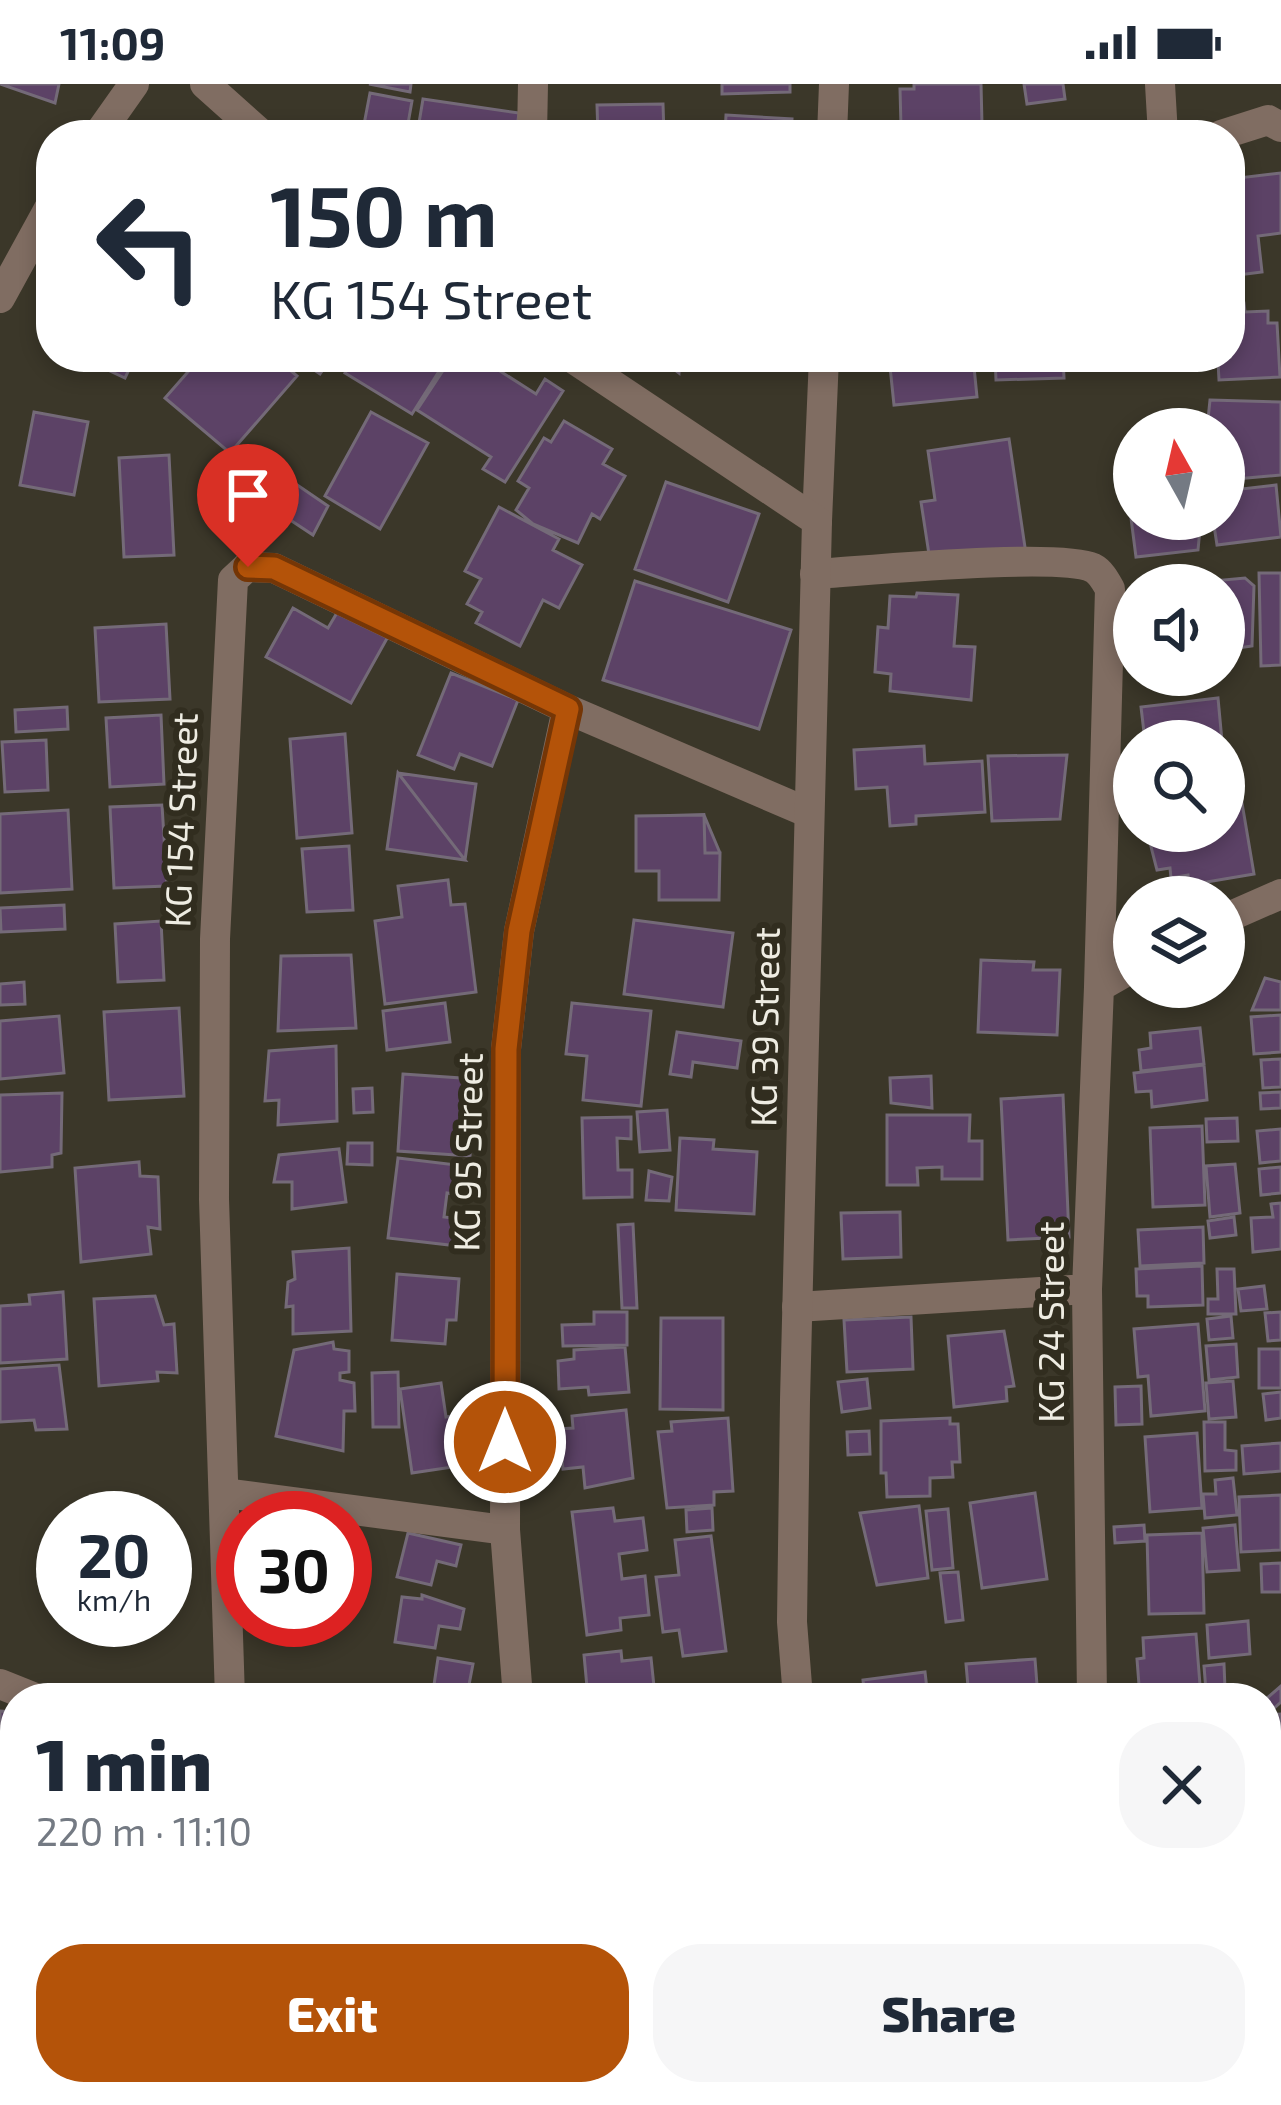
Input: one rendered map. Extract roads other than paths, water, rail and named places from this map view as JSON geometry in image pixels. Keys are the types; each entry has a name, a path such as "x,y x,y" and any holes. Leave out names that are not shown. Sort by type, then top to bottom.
{"street":[{"path":"109,120 134,84"},
{"path":"205,84 245,120"},
{"path":"532,120 533,84"},
{"path":"833,120 834,84"},
{"path":"1160,84 1162,120"},
{"path":"1245,127 1268,120 1281,127"},
{"path":"0,298 36,232"},
{"path":"594,372 817,521"},
{"name":"KG 39 Street","path":"797,1683 792,1622 797,1307 814,574 823,372"},
{"name":"KG 24 Street","path":"814,574 1005,564 1078,566 1101,575 1110,589 1088,1289 1092,1683"},
{"name":"KG 154 Street","path":"225,1491 214,1199 215,939 233,580 248,567 274,568 568,709 809,813"},
{"name":"KG 95 Street","path":"517,1683 505,1530 506,1049 523,910 568,709"},
{"path":"1245,910 1281,894"},
{"path":"1099,987 1113,979"},
{"path":"797,1307 1088,1289"},
{"path":"372,1512 505,1530"},
{"name":"KG 154 Street","path":"229,1647 230,1683"}]}
